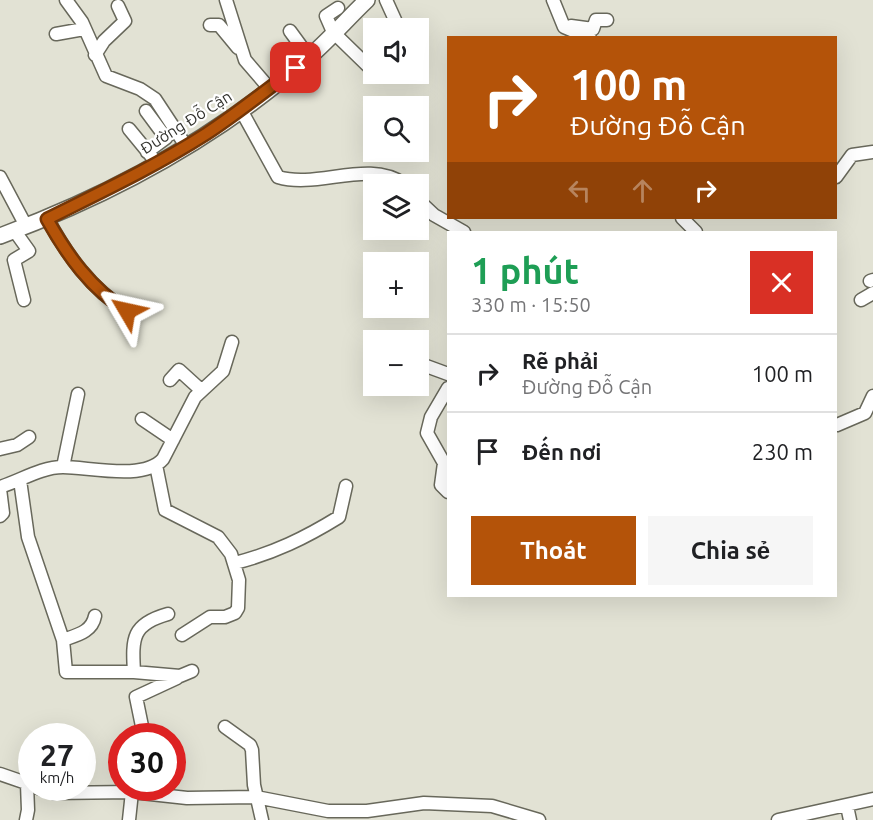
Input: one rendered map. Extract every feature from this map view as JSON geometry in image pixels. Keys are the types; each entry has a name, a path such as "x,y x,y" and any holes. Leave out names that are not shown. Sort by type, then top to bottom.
{"main road":[{"name":"Đường Đỗ Cận","path":"14,231 47,219 152,157 186,146 240,111 309,57 367,0"}],"street":[{"path":"66,0 84,29 106,76 140,89 155,99 186,146"},
{"path":"226,0 242,54"},
{"path":"386,0 394,18"},
{"path":"553,0 564,27 585,36"},
{"path":"95,55 104,42 125,21 118,6"},
{"path":"338,8 326,16 333,32 363,61"},
{"path":"564,27 593,29 596,20 607,20"},
{"path":"210,25 219,25 249,66 270,88"},
{"path":"56,34 84,29"},
{"path":"290,31 309,57"},
{"path":"129,129 152,157 166,138 146,111"},
{"path":"240,111 278,177 301,180 363,175"},
{"path":"837,176 852,155 873,152"},
{"path":"0,177 14,231 29,251 14,260 24,300"},
{"path":"429,210 462,231"},
{"path":"47,219 79,270 111,301 127,311"},
{"path":"683,219 695,231"},
{"path":"861,300 872,284"},
{"path":"0,516 3,513 0,488 47,470 63,467 126,472 156,465 163,459 191,403 201,390 223,371 232,342"},
{"path":"429,367 447,374"},
{"path":"170,380 179,370 201,390"},
{"path":"447,390 428,425 430,441 444,460 441,484 447,491"},
{"path":"63,467 78,394"},
{"path":"837,426 865,413 873,396"},
{"path":"142,419 173,440"},
{"path":"0,449 17,445 29,437"},
{"path":"156,465 165,510 218,537 235,563 240,590 235,613 225,617 210,617 182,635"},
{"path":"20,480 28,537 63,640 64,668 69,673 134,672 180,676"},
{"path":"235,563 267,555 304,539 339,517 346,486"},
{"path":"134,672 132,646 136,636 149,619 168,614"},
{"path":"63,640 83,633 94,624 95,616"},
{"path":"141,723 136,697 192,671"},
{"path":"225,727 250,745 252,750 255,797 262,820"},
{"path":"0,774 18,780"},
{"path":"186,793 255,797 321,815 438,803 492,806 539,820"},
{"path":"777,820 873,800"},
{"path":"26,820 29,801"},
{"path":"129,820 131,801"},
{"path":"847,806 850,820"}],"route":[{"path":"127,311 111,301 79,270 47,219 114,186 206,134 296,68"}]}
